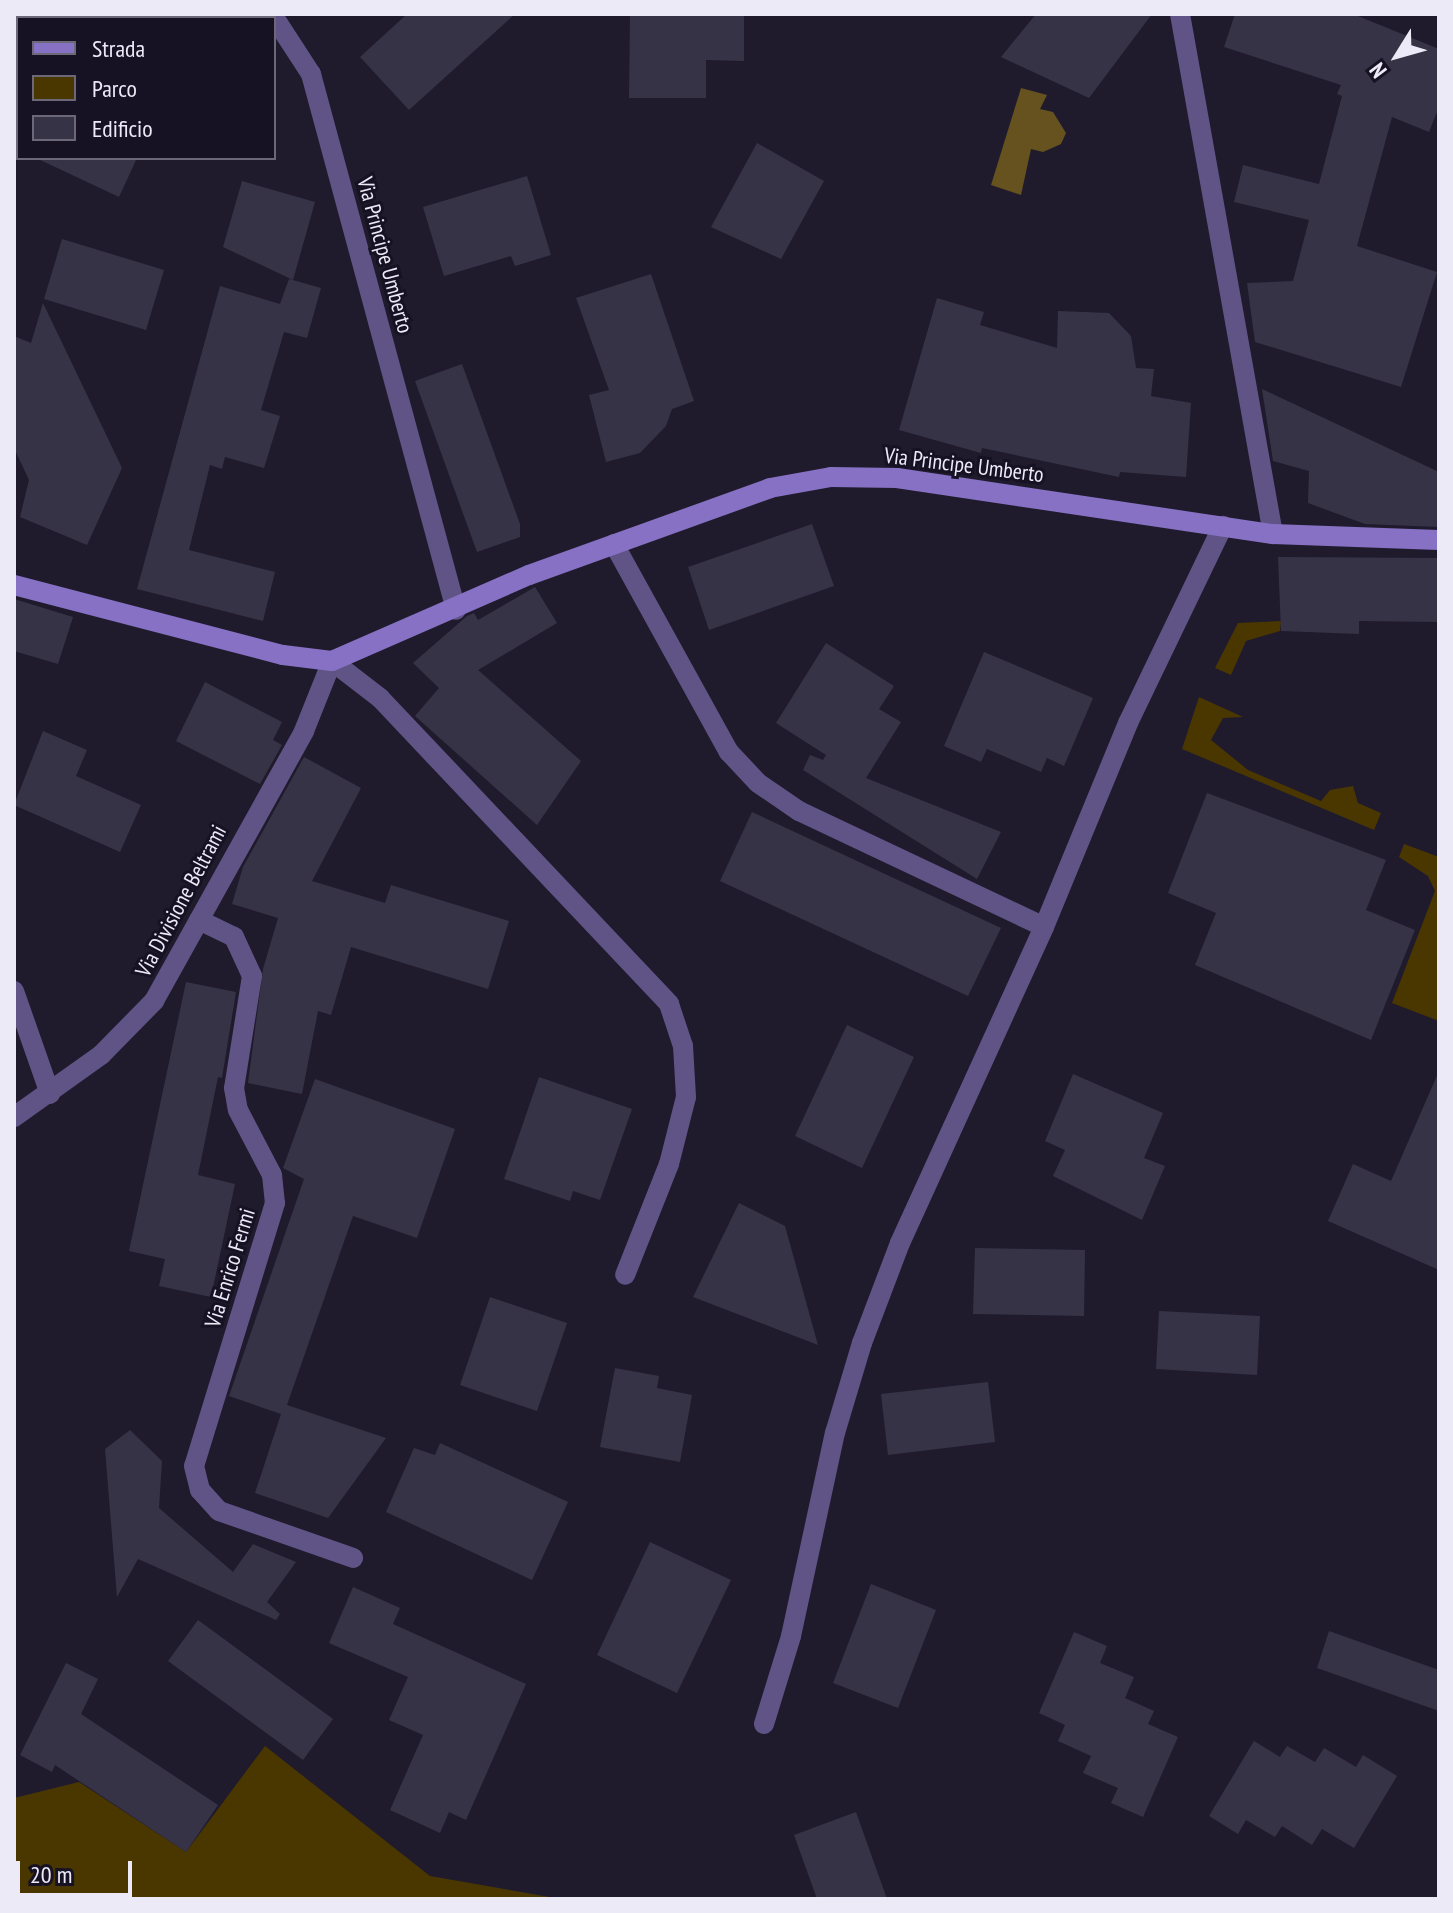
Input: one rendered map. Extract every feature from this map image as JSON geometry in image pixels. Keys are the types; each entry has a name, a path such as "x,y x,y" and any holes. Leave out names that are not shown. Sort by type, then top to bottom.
{"street":[{"path":"1180,14 1273,534"},
{"name":"Via Principe Umberto","path":"276,20 311,74 456,610"},
{"name":"Via Principe Umberto","path":"332,661 614,544 770,488 831,477 897,478 1273,534 1439,540"},
{"path":"764,1724 791,1636 835,1433 862,1343 900,1243 1044,927 1128,723 1223,526"},
{"path":"614,544 729,752 758,783 799,811 1044,927"},
{"path":"14,585 283,655 332,661 380,698 669,1004 683,1046 686,1097 669,1164 625,1275"},
{"name":"Via Divisione Beltrami","path":"14,1117 101,1055 154,1001 304,731 332,661"},
{"name":"Via Enrico Fermi","path":"199,920 234,937 252,976 234,1088 238,1110 272,1175 275,1203 194,1466 200,1490 219,1511 353,1558"},
{"path":"14,991 50,1094"}],"green space":[{"path":"1281,621 1280,631 1246,641 1231,675 1215,668 1238,623"},
{"path":"1199,697 1243,717 1223,718 1211,740 1248,770 1321,801 1330,790 1353,786 1358,803 1381,813 1374,830 1182,749"},
{"path":"1404,844 1439,857 1439,1021 1392,1003 1435,891 1428,876 1399,857"},
{"path":"265,1746 430,1876 561,1899 14,1899 14,1798 79,1782 186,1852"}],"shaded area":[{"path":"1021,88 1047,95 1040,109 1053,112 1066,133 1061,144 1043,152 1031,149 1021,195 991,185"}],"building":[{"path":"407,14 515,14 409,110 360,57"},
{"path":"630,14 744,14 744,61 706,60 706,98 629,98"},
{"path":"1036,14 1152,14 1089,98 1001,57"},
{"path":"1235,14 1353,14 1439,49 1439,107 1429,132 1392,117 1357,246 1437,272 1401,387 1255,342 1247,283 1293,281 1309,220 1234,202 1243,165 1319,184 1342,96 1337,94 1341,85 1224,47"},
{"path":"757,143 824,181 781,259 711,227"},
{"path":"40,160 136,160 119,197"},
{"path":"527,176 551,255 515,266 511,256 444,276 423,207"},
{"path":"242,181 315,202 293,280 223,247"},
{"path":"62,239 164,270 146,330 44,299"},
{"path":"651,274 694,401 672,409 666,426 640,453 606,462 589,395 609,390 576,298"},
{"path":"289,279 321,288 307,338 284,332 261,410 280,416 264,468 225,457 222,469 210,465 189,550 275,572 263,621 137,589 220,286 280,304"},
{"path":"937,298 984,312 980,325 1057,348 1058,311 1109,313 1131,336 1136,368 1154,369 1151,396 1191,403 1186,477 1120,472 1119,477 982,448 981,453 899,430"},
{"path":"43,303 122,468 87,545 20,517 29,480 14,448 14,336 31,343"},
{"path":"462,364 520,524 520,537 477,552 415,381"},
{"path":"1262,389 1439,472 1439,527 1365,524 1308,503 1309,471 1273,461"},
{"path":"812,524 834,586 709,630 688,567"},
{"path":"1278,557 1439,558 1439,622 1359,621 1359,634 1281,631"},
{"path":"535,587 557,623 478,670 581,761 537,825 415,716 439,688 413,663 467,616 474,613 478,620"},
{"path":"14,599 73,617 58,664 14,651"},
{"path":"826,643 894,686 879,709 901,722 866,778 1001,832 977,879 803,770 810,755 823,760 826,755 776,723"},
{"path":"984,652 1093,698 1064,766 1047,758 1041,772 987,749 981,762 944,746"},
{"path":"205,682 282,722 273,740 282,745 260,784 176,741"},
{"path":"43,731 87,750 76,776 141,805 120,852 14,805"},
{"path":"304,757 361,788 312,881 385,903 391,885 509,921 488,989 351,947 331,1015 318,1011 302,1094 248,1083 263,969 278,918 232,904 243,867"},
{"path":"1207,793 1386,860 1366,910 1415,930 1371,1040 1195,965 1216,913 1168,893"},
{"path":"752,812 1001,928 968,996 720,881"},
{"path":"186,982 236,992 222,1078 218,1077 198,1175 235,1184 211,1297 159,1286 165,1259 129,1251"},
{"path":"847,1025 914,1057 862,1168 795,1136"},
{"path":"1439,1071 1439,1270 1328,1221 1353,1164 1391,1181"},
{"path":"1073,1074 1163,1113 1144,1158 1165,1166 1142,1220 1053,1176 1065,1150 1045,1141"},
{"path":"539,1077 632,1109 600,1200 573,1191 570,1201 504,1179"},
{"path":"315,1079 455,1129 417,1238 353,1216 287,1405 386,1438 328,1518 255,1493 281,1414 229,1396 304,1179 283,1168"},
{"path":"739,1203 785,1226 818,1345 693,1297"},
{"path":"975,1248 1085,1250 1084,1316 973,1314"},
{"path":"490,1297 567,1323 537,1411 460,1385"},
{"path":"1159,1311 1260,1316 1257,1375 1156,1369"},
{"path":"615,1368 659,1376 657,1388 692,1395 680,1462 600,1447"},
{"path":"988,1382 995,1442 888,1455 881,1394"},
{"path":"130,1430 162,1461 159,1508 233,1572 253,1544 296,1562 267,1602 280,1614 276,1620 138,1559 117,1597 105,1449"},
{"path":"440,1443 568,1502 532,1580 386,1512 414,1448 435,1455"},
{"path":"650,1542 731,1580 677,1693 597,1655"},
{"path":"871,1584 936,1610 898,1708 833,1683"},
{"path":"353,1587 400,1608 393,1624 526,1684 466,1820 449,1812 440,1833 390,1810 423,1735 389,1720 408,1677 329,1643"},
{"path":"198,1620 333,1719 303,1760 168,1661"},
{"path":"1329,1631 1439,1670 1439,1711 1317,1668"},
{"path":"1074,1632 1107,1646 1100,1663 1134,1677 1125,1698 1154,1711 1148,1724 1178,1737 1143,1817 1111,1803 1118,1788 1083,1773 1091,1756 1058,1741 1065,1725 1039,1713"},
{"path":"66,1663 98,1679 81,1714 218,1805 186,1852 55,1765 52,1772 20,1755"},
{"path":"1254,1741 1280,1757 1287,1746 1315,1762 1324,1748 1356,1767 1363,1755 1397,1776 1354,1848 1322,1829 1312,1845 1282,1826 1275,1837 1246,1820 1238,1834 1209,1816"},
{"path":"856,1812 887,1899 817,1899 794,1835"}]}
